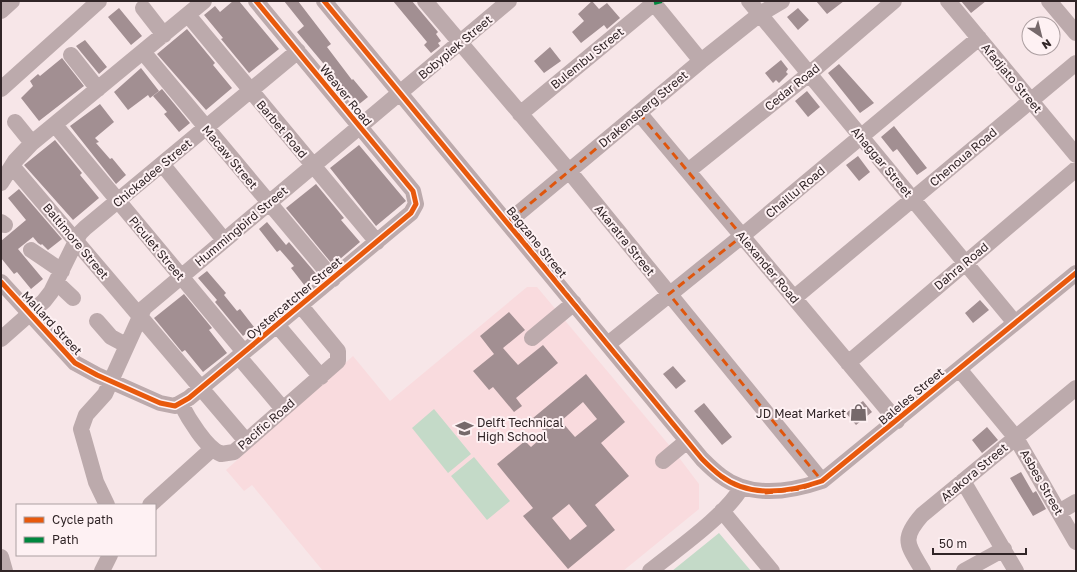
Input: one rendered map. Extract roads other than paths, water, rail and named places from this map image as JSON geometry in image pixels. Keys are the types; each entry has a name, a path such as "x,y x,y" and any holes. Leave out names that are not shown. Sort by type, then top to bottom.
{"street":[{"path":"1,11 12,1"},
{"path":"1,90 99,1"},
{"path":"1,183 12,166 32,143 55,126 204,1"},
{"name":"Weaver Road","path":"256,1 413,191 416,204"},
{"name":"Bagzane Street","path":"324,1 508,222 702,459 721,477 742,487"},
{"name":"Akaratra Street","path":"425,1 569,172 822,481"},
{"name":"Bobypiek Street","path":"400,92 509,1"},
{"name":"Ahaggar Street","path":"749,1 1015,323"},
{"name":"Drakensberg Street","path":"508,222 701,61 760,14 782,1"},
{"name":"Cedar Road","path":"688,171 809,74 894,1"},
{"name":"Afadjato Street","path":"948,1 1076,155"},
{"path":"1048,1 1076,33"},
{"path":"653,2 701,61"},
{"name":"Bulembu Street","path":"520,114 653,2"},
{"path":"143,8 164,35"},
{"name":"Barbet Road","path":"188,15 377,242"},
{"name":"Chaillu Road","path":"608,344 742,236 979,38"},
{"name":"Chickadee Street","path":"1,339 44,301 85,228 298,51"},
{"name":"Macaw Street","path":"143,52 205,128 333,279"},
{"path":"71,55 98,89"},
{"name":"Chenoua Road","path":"794,298 1076,63"},
{"name":"Hummingbird Street","path":"107,504 96,482 81,429 84,418 105,394 139,317 150,301 400,92"},
{"name":"Alexander Road","path":"639,113 897,421"},
{"path":"15,122 32,143"},
{"name":"Piculet Street","path":"55,126 180,276 283,409"},
{"path":"162,164 224,240"},
{"name":"Baltimore Street","path":"12,166 246,441"},
{"name":"Dahra Road","path":"848,362 1076,169"},
{"name":"Oystercatcher Street","path":"181,404 377,242 411,213 416,204"},
{"path":"31,250 59,276 73,298"},
{"name":"Baleles Street","path":"742,487 766,493 800,489 822,481 1076,273"},
{"name":"Mallard Street","path":"1,282 75,363 110,381 160,403 175,406 181,404"},
{"path":"532,338 574,303"},
{"name":"Pacific Road","path":"212,449 221,454 230,454 336,365 339,359 338,352 301,306"},
{"path":"97,321 111,336 126,345"},
{"path":"277,325 320,377"},
{"name":"Asbes Street","path":"959,369 1016,438 1076,542"},
{"name":"Atakora Street","path":"923,571 909,546 908,539 911,528 922,515 1076,388"},
{"path":"151,504 212,449 188,417 181,404"},
{"path":"662,461 687,441"},
{"path":"963,481 1016,571"},
{"path":"650,571 722,511 736,497 742,487"},
{"path":"1059,512 1076,502"},
{"path":"722,511 772,571"},
{"path":"964,571 1004,549"},
{"path":"102,571 110,556"},
{"path":"1,557 5,571"}],"place":[{"name":"JD Meat Market","path":"859,413"},
{"name":"Delft Technical High School","path":"464,429"}]}
